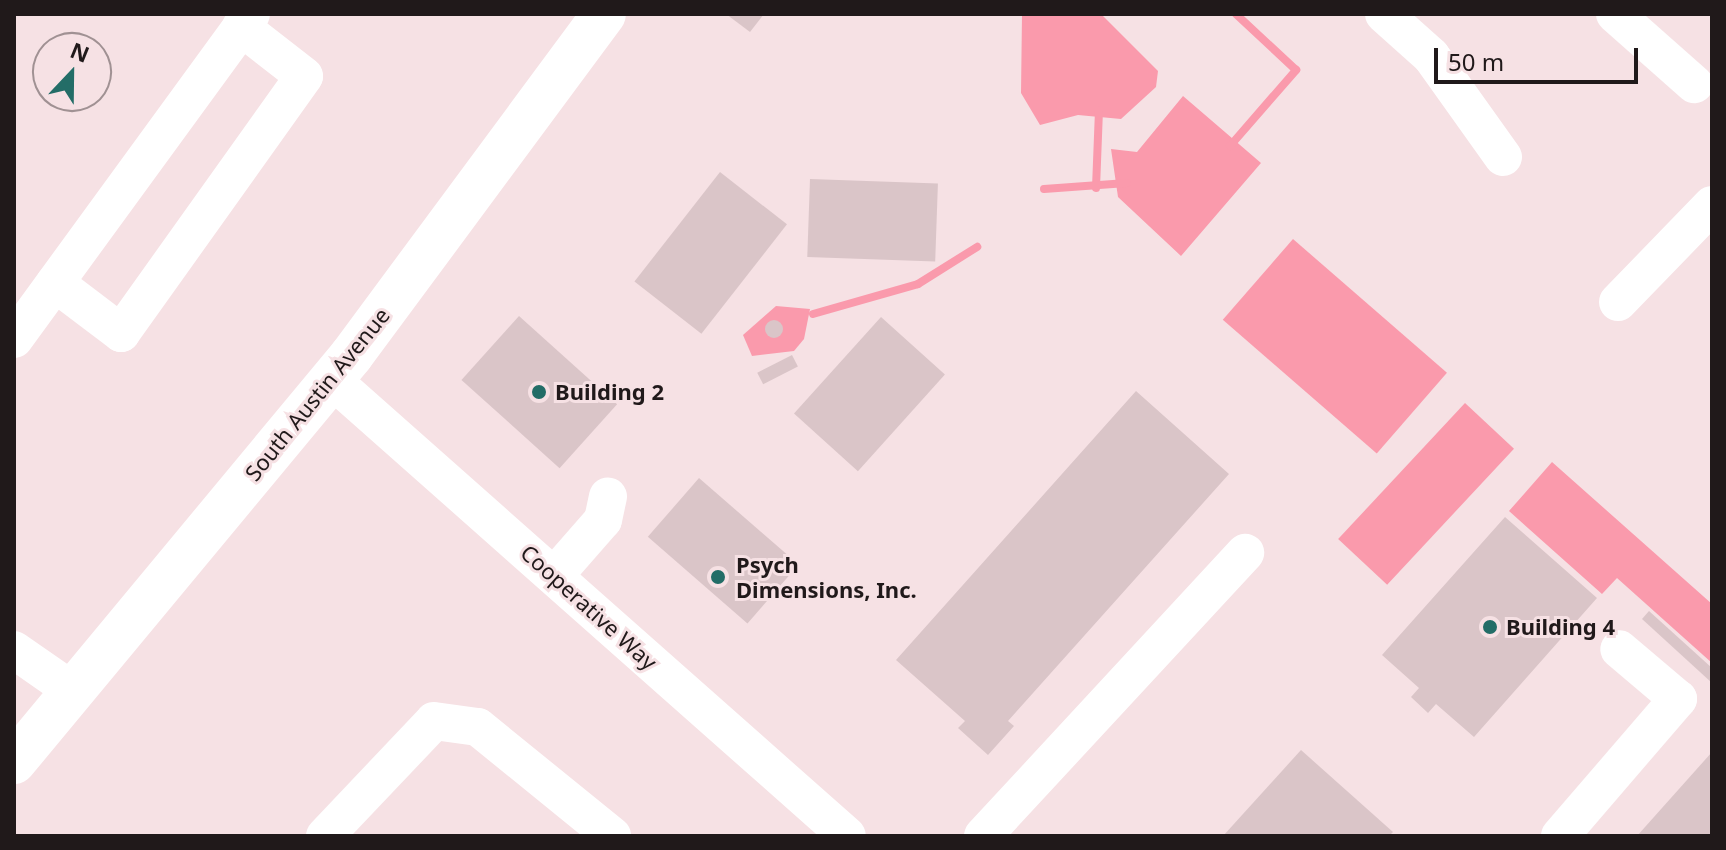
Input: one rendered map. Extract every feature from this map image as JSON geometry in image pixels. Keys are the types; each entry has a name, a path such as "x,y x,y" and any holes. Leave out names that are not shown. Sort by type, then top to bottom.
{"main road":[{"name":"South Austin Avenue","path":"14,762 331,379 604,14"}],"street":[{"path":"1384,14 1431,56 1503,157"},
{"path":"1615,14 1694,84"},
{"path":"14,339 246,20 304,76 121,333 55,283"},
{"path":"1618,302 1712,205"},
{"name":"Cooperative Way","path":"331,379 554,576 824,829"},
{"path":"554,576 603,520 608,497"},
{"path":"983,836 1245,553"},
{"path":"1560,836 1678,699 1619,649"},
{"path":"14,650 73,691"},
{"path":"325,836 434,721 478,727 612,836"}],"shaded area":[{"path":"1022,14 1101,14 1158,71 1156,87 1121,119 1078,115 1040,125 1021,93"},
{"path":"1183,96 1261,163 1181,256 1118,197 1111,149 1137,152"},
{"path":"1293,239 1447,373 1377,454 1223,320"},
{"path":"776,306 810,309 804,339 794,351 752,356 743,335"},
{"path":"1465,403 1514,449 1387,585 1338,539"},
{"path":"1552,462 1712,604 1712,663 1617,578 1602,594 1509,511"}],"building":[{"path":"726,14 764,14 750,32"},
{"path":"720,172 787,224 701,334 634,282"},
{"path":"810,179 938,183 935,261 807,257"},
{"name":"Building 2","path":"519,316 617,404 560,468 461,380"},
{"path":"881,317 945,375 858,471 794,414"},
{"path":"774,320 783,329 774,338 765,329"},
{"path":"792,355 798,367 763,384 757,373"},
{"path":"1136,391 1229,474 1008,721 1014,726 988,755 958,728 965,721 896,660"},
{"path":"699,478 799,565 747,623 648,537"},
{"name":"Building 4","path":"1505,517 1597,598 1474,737 1436,704 1428,713 1411,697 1419,688 1382,655"},
{"path":"1649,611 1712,668 1712,683 1642,619"},
{"path":"1301,750 1393,832 1389,836 1223,836"},
{"path":"1712,752 1712,836 1637,836"}],"waterway":[{"path":"1230,146 1296,70 1236,14"},
{"path":"1096,188 1099,110"},
{"path":"1044,189 1127,183"},
{"path":"813,314 918,284 977,247"}],"place":[{"name":"Building 2","path":"539,392"},
{"name":"Psych Dimensions, Inc.","path":"718,577"},
{"name":"Building 4","path":"1490,627"}]}
